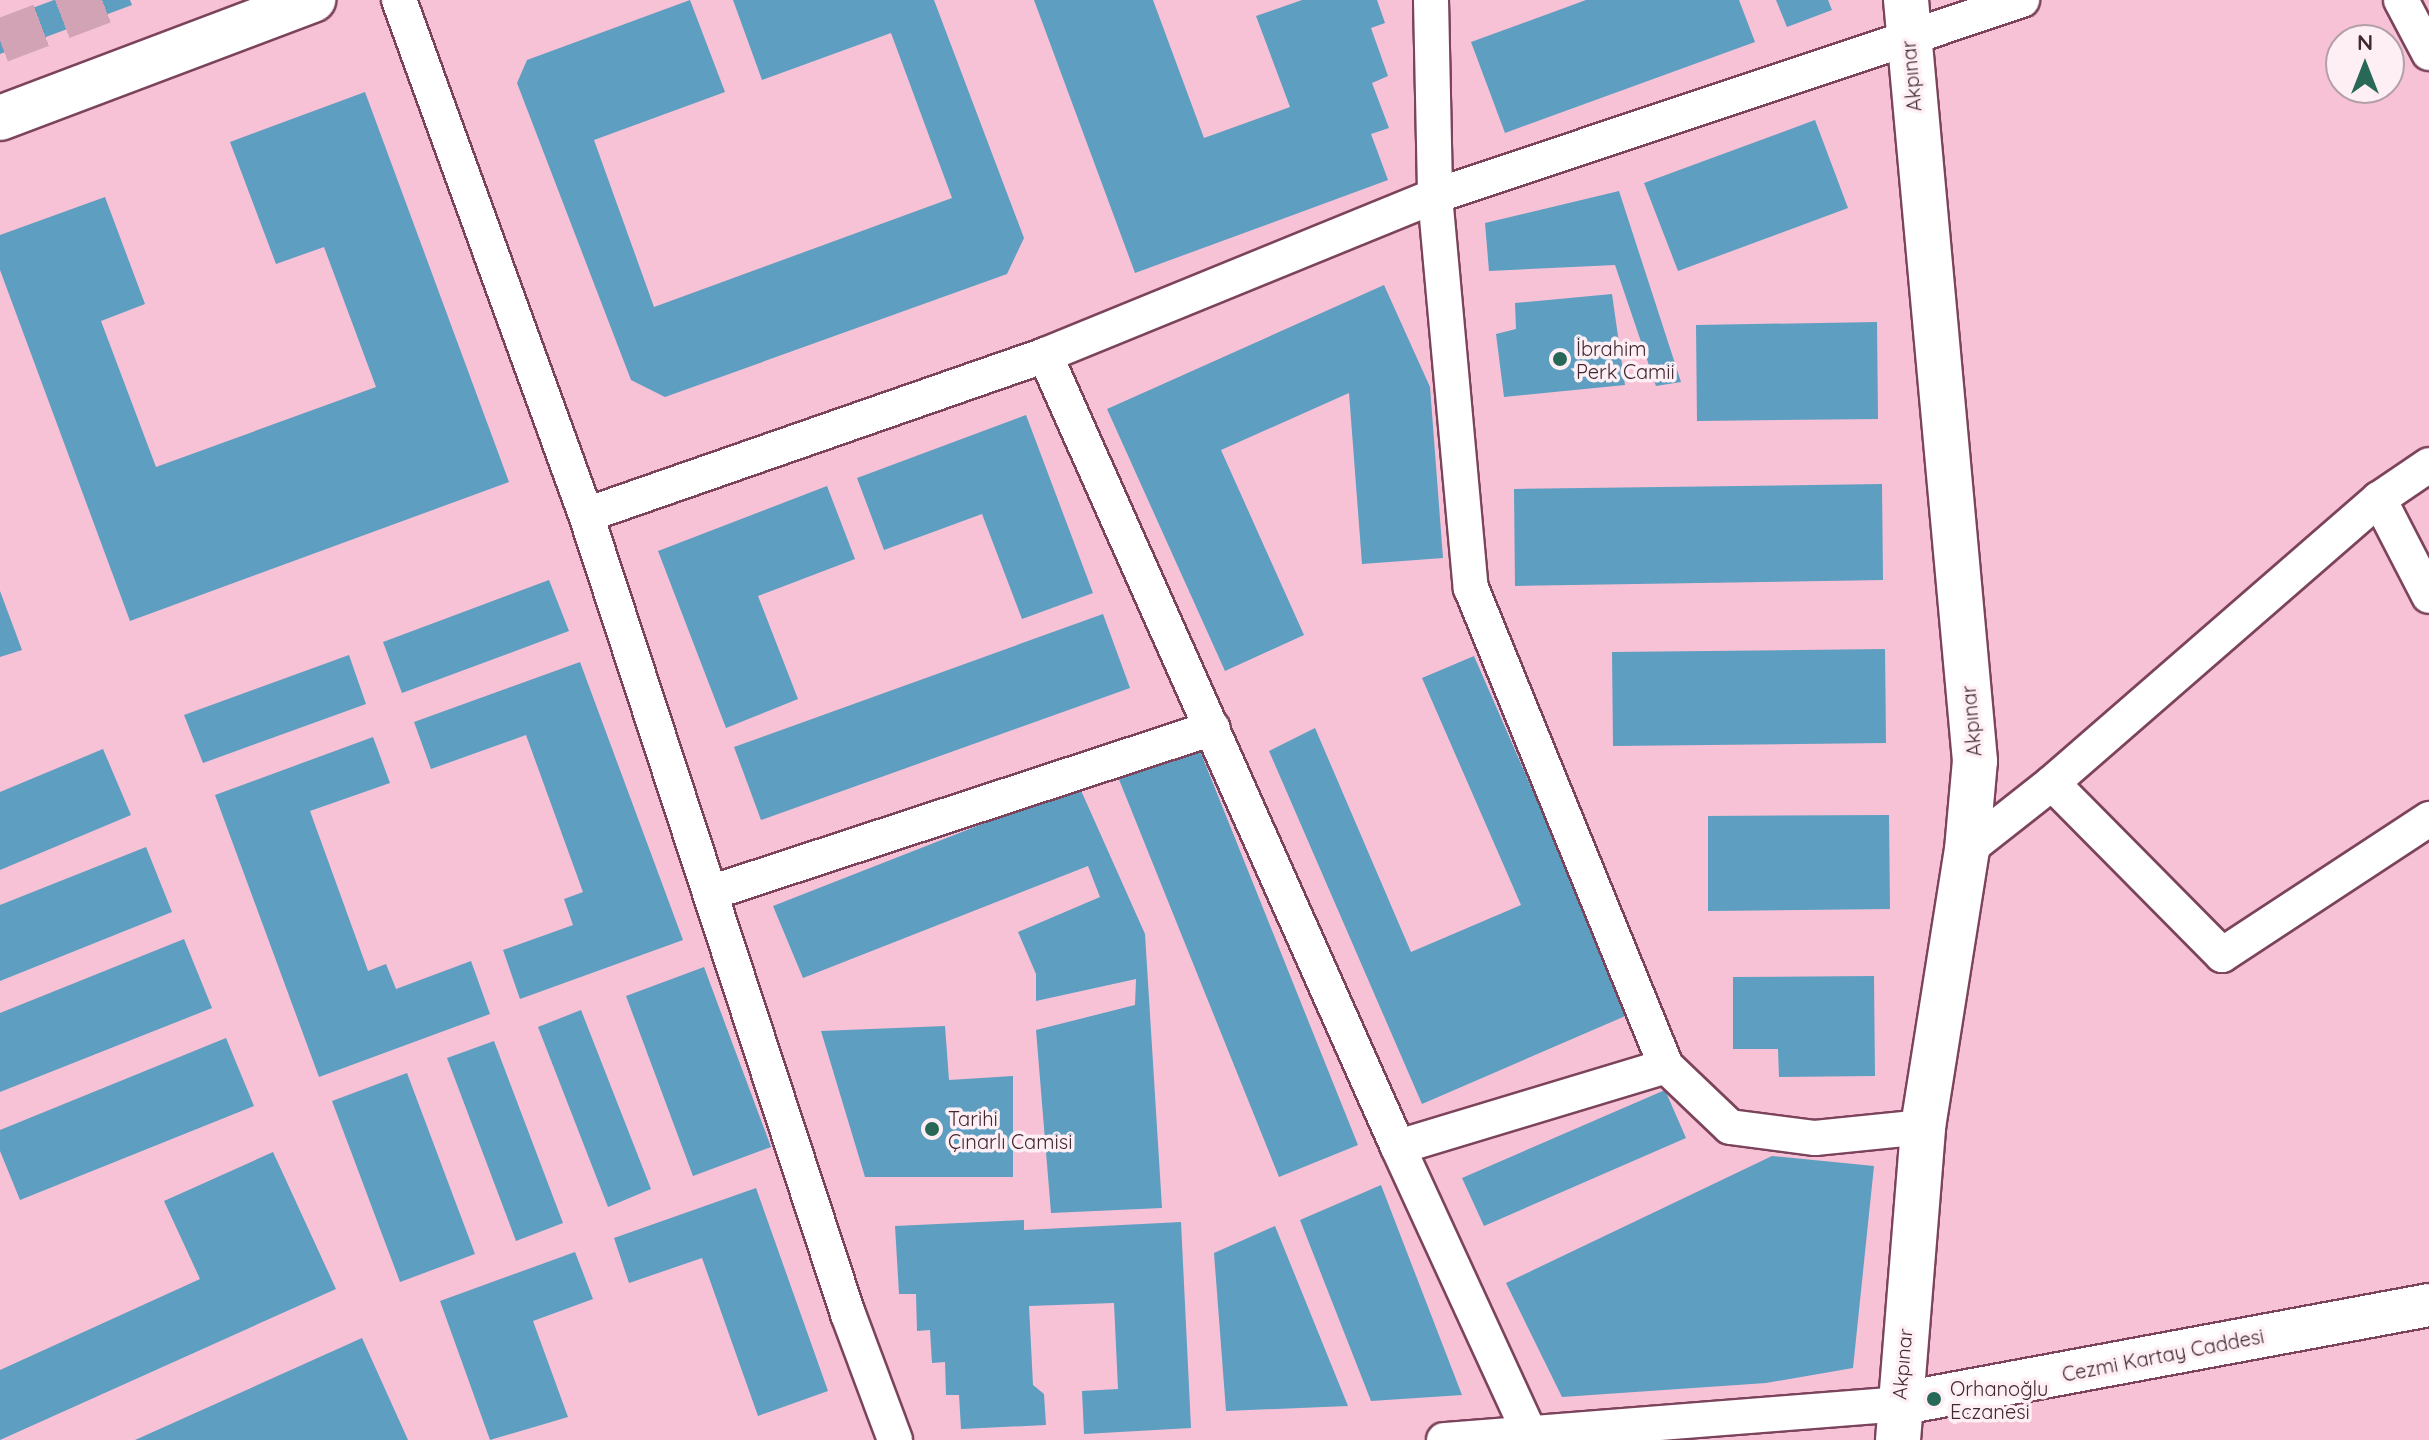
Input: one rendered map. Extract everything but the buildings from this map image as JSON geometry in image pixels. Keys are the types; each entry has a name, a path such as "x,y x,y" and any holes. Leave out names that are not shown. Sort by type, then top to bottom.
{"main road":[{"path":"0,118 313,0"},
{"name":"Akpınar","path":"1898,1422 1923,1127 1967,850 1975,761 1907,20"}],"street":[{"path":"399,0 586,515 848,1314 895,1440"},
{"path":"1431,0 1435,196 1471,588 1666,1066 1730,1127 1815,1138 1923,1127"},
{"path":"586,515 1045,355 1435,196 1907,20 2022,0"},
{"path":"2401,0 2429,53"},
{"path":"1045,355 1398,1147 1530,1434"},
{"path":"1967,850 2052,783 2379,499 2429,465"},
{"path":"2379,499 2429,596"},
{"path":"710,893 1213,728"},
{"path":"2052,783 2222,955 2429,819"},
{"path":"1398,1147 1666,1066"},
{"name":"Cezmi Kartay Caddesi","path":"1898,1422 2429,1305"},
{"path":"1444,1440 1530,1434 1898,1422"}],"tunnel":[{"path":"0,41 108,0"}],"place":[{"name":"İbrahim Perk Camii","path":"1560,359"},
{"name":"Tarihi Çınarlı Camisi","path":"932,1129"},
{"name":"Orhanoğlu Eczanesi","path":"1934,1399"}]}
